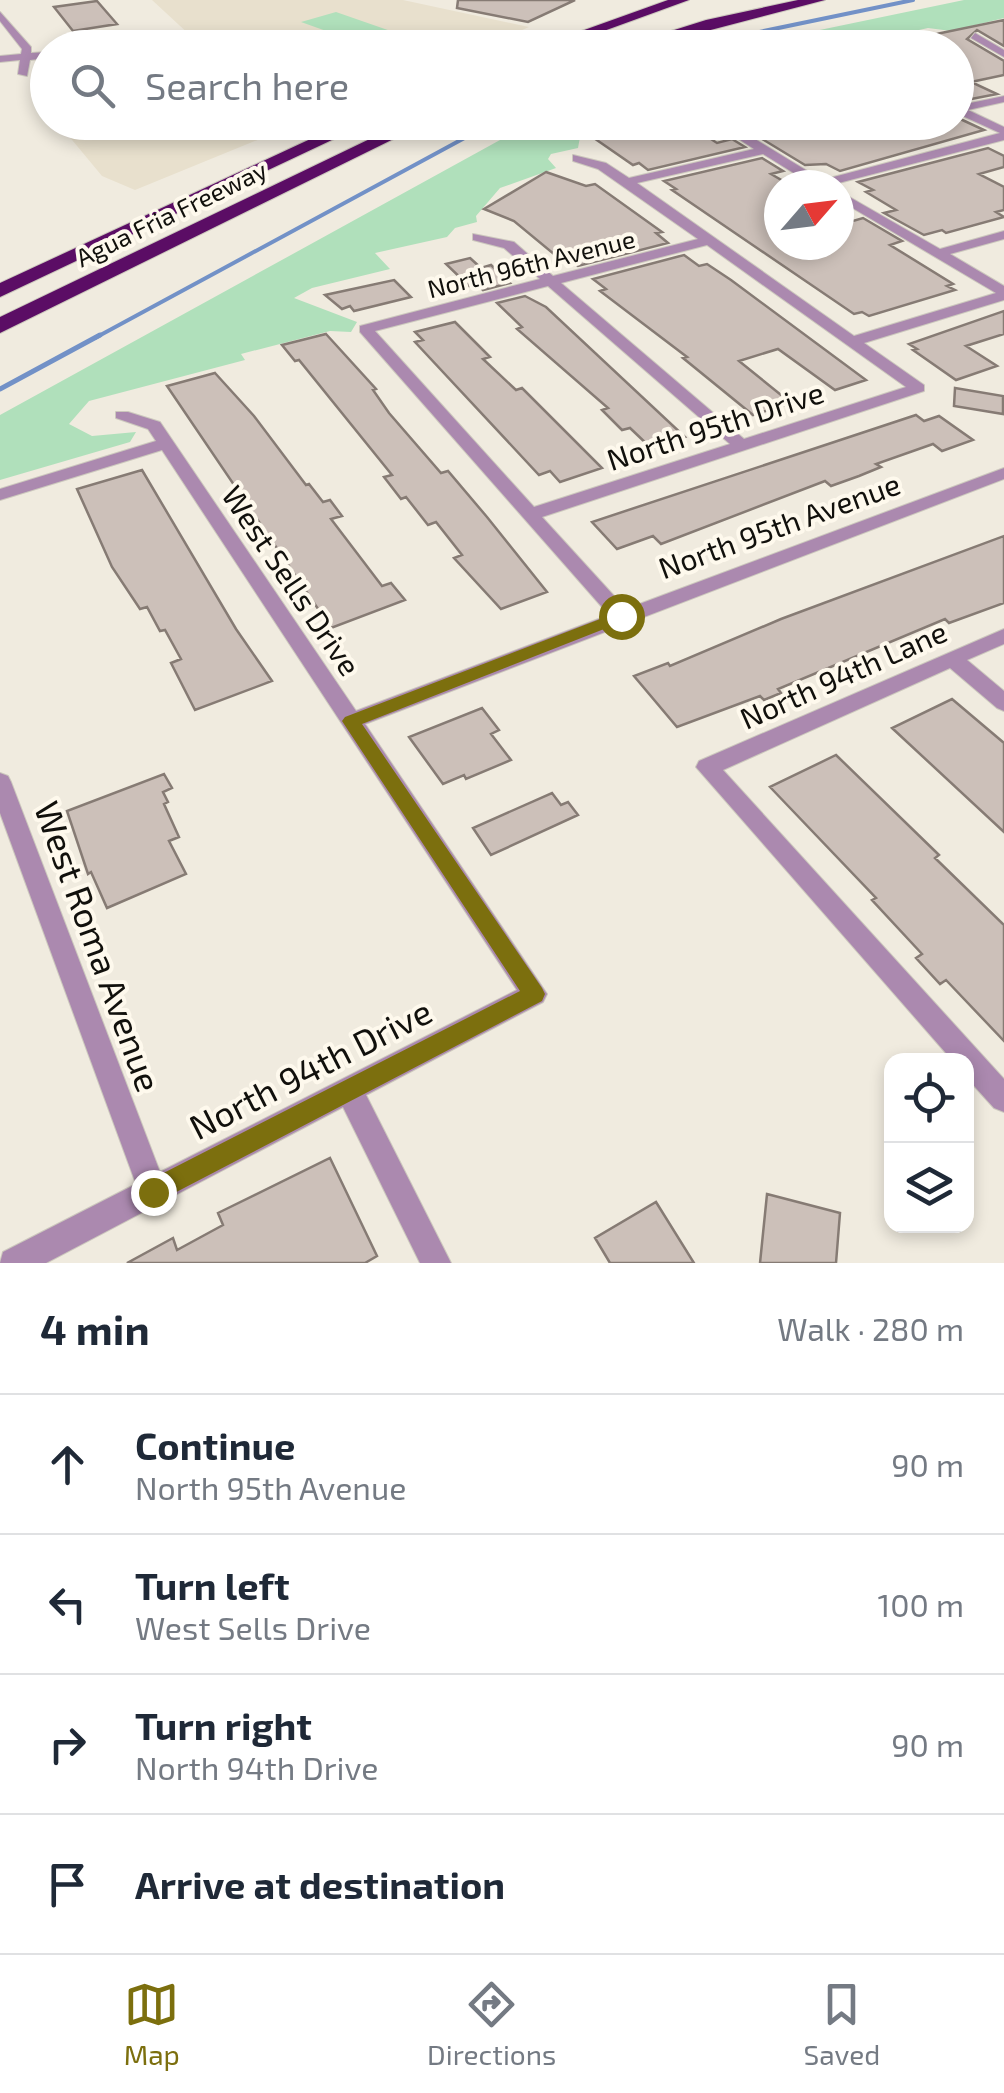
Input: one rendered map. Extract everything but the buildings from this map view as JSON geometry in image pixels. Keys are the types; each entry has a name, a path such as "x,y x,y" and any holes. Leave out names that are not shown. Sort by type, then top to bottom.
{"highway":[{"path":"565,30 640,0"},
{"path":"594,30 682,0"},
{"path":"650,30 743,0"},
{"path":"687,30 818,0"},
{"name":"Agua Fria Freeway","path":"0,291 319,140"},
{"name":"Agua Fria Freeway","path":"0,326 383,140"},
{"path":"363,150 390,140"}],"street":[{"path":"0,15 20,37 28,57 23,74"},
{"path":"975,36 1004,54"},
{"path":"0,59 28,57"},
{"path":"974,105 1004,99"},
{"path":"974,118 1004,134"},
{"path":"854,175 1004,134"},
{"path":"751,140 798,170"},
{"path":"627,182 765,150"},
{"path":"577,158 602,166 627,182 852,340 1004,293"},
{"path":"854,203 1004,293"},
{"path":"940,253 1004,234"},
{"path":"478,237 509,245 742,445"},
{"name":"North 96th Avenue","path":"529,514 364,329 709,240"},
{"name":"North 95th Drive","path":"529,514 918,388 852,340"},
{"name":"West Sells Drive","path":"122,414 154,426 534,994"},
{"path":"0,495 165,444"},
{"name":"North 95th Avenue","path":"351,721 1004,474"},
{"path":"529,514 621,616"},
{"name":"North 94th Lane","path":"1004,636 707,767 1004,1099"},
{"path":"952,659 1004,703"},
{"name":"West Roma Avenue","path":"0,782 153,1192"},
{"name":"North 94th Drive","path":"14,1263 534,994"},
{"path":"349,1090 436,1263"}],"shaded area":[{"path":"152,0 403,0 529,27 522,30 184,30"},
{"path":"72,140 257,140 135,190 102,176"}],"green space":[{"path":"964,0 1004,0 1004,18 955,30 820,30"},
{"path":"336,12 388,30 323,30 301,22"},
{"path":"500,140 579,140 578,148 551,154 548,159 556,168 500,188 476,216 477,222 455,228 447,237 375,253 390,269 312,288 294,298 357,322 351,332 330,331 241,354 245,360 89,401 69,424 92,436 136,432 130,442 0,480 0,415"}],"waterway":[{"path":"769,30 913,0"},
{"path":"95,338 461,140"},
{"path":"0,389 100,335"}],"route":[{"path":"153,1192 534,994 351,721 621,616"}]}
